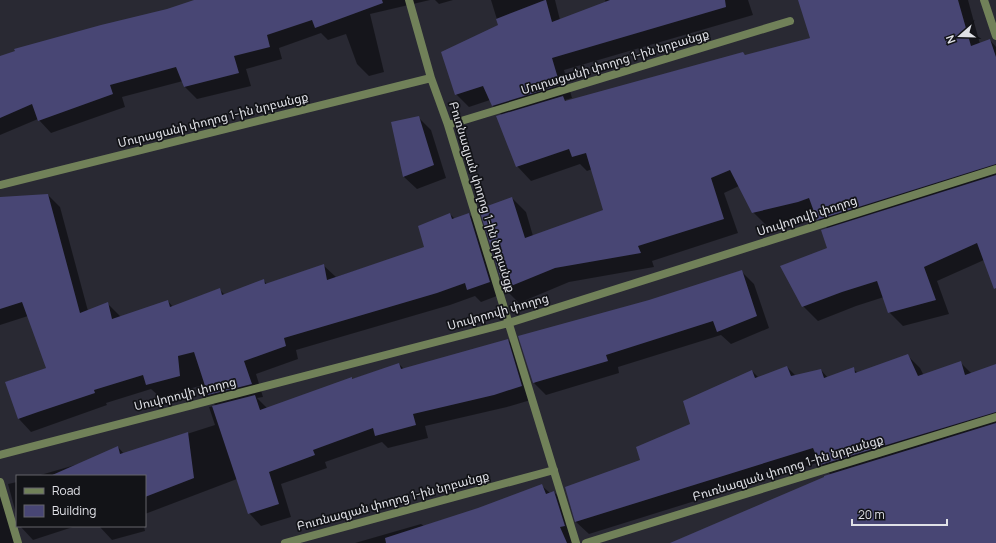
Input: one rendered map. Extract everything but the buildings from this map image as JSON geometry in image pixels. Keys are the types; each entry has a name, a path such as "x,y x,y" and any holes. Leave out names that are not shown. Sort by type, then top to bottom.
{"street":[{"name":"Բուռնազյան փողոց 1-ին նրբանցք","path":"408,0 431,78 448,125 576,543"},
{"path":"984,0 996,36"},
{"name":"Մուրացանի փողոց 1-ին նրբանցք","path":"448,125 790,21"},
{"name":"Մուրացանի փողոց 1-ին նրբանցք","path":"0,185 431,78"},
{"name":"Սուվորովի փողոց","path":"0,454 509,324 996,169"},
{"name":"Բուռնազյան փողոց 1-ին նրբանցք","path":"586,543 996,417"},
{"name":"Բուռնազյան փողոց 1-ին նրբանցք","path":"285,543 554,470"},
{"path":"0,482 18,543"}]}
